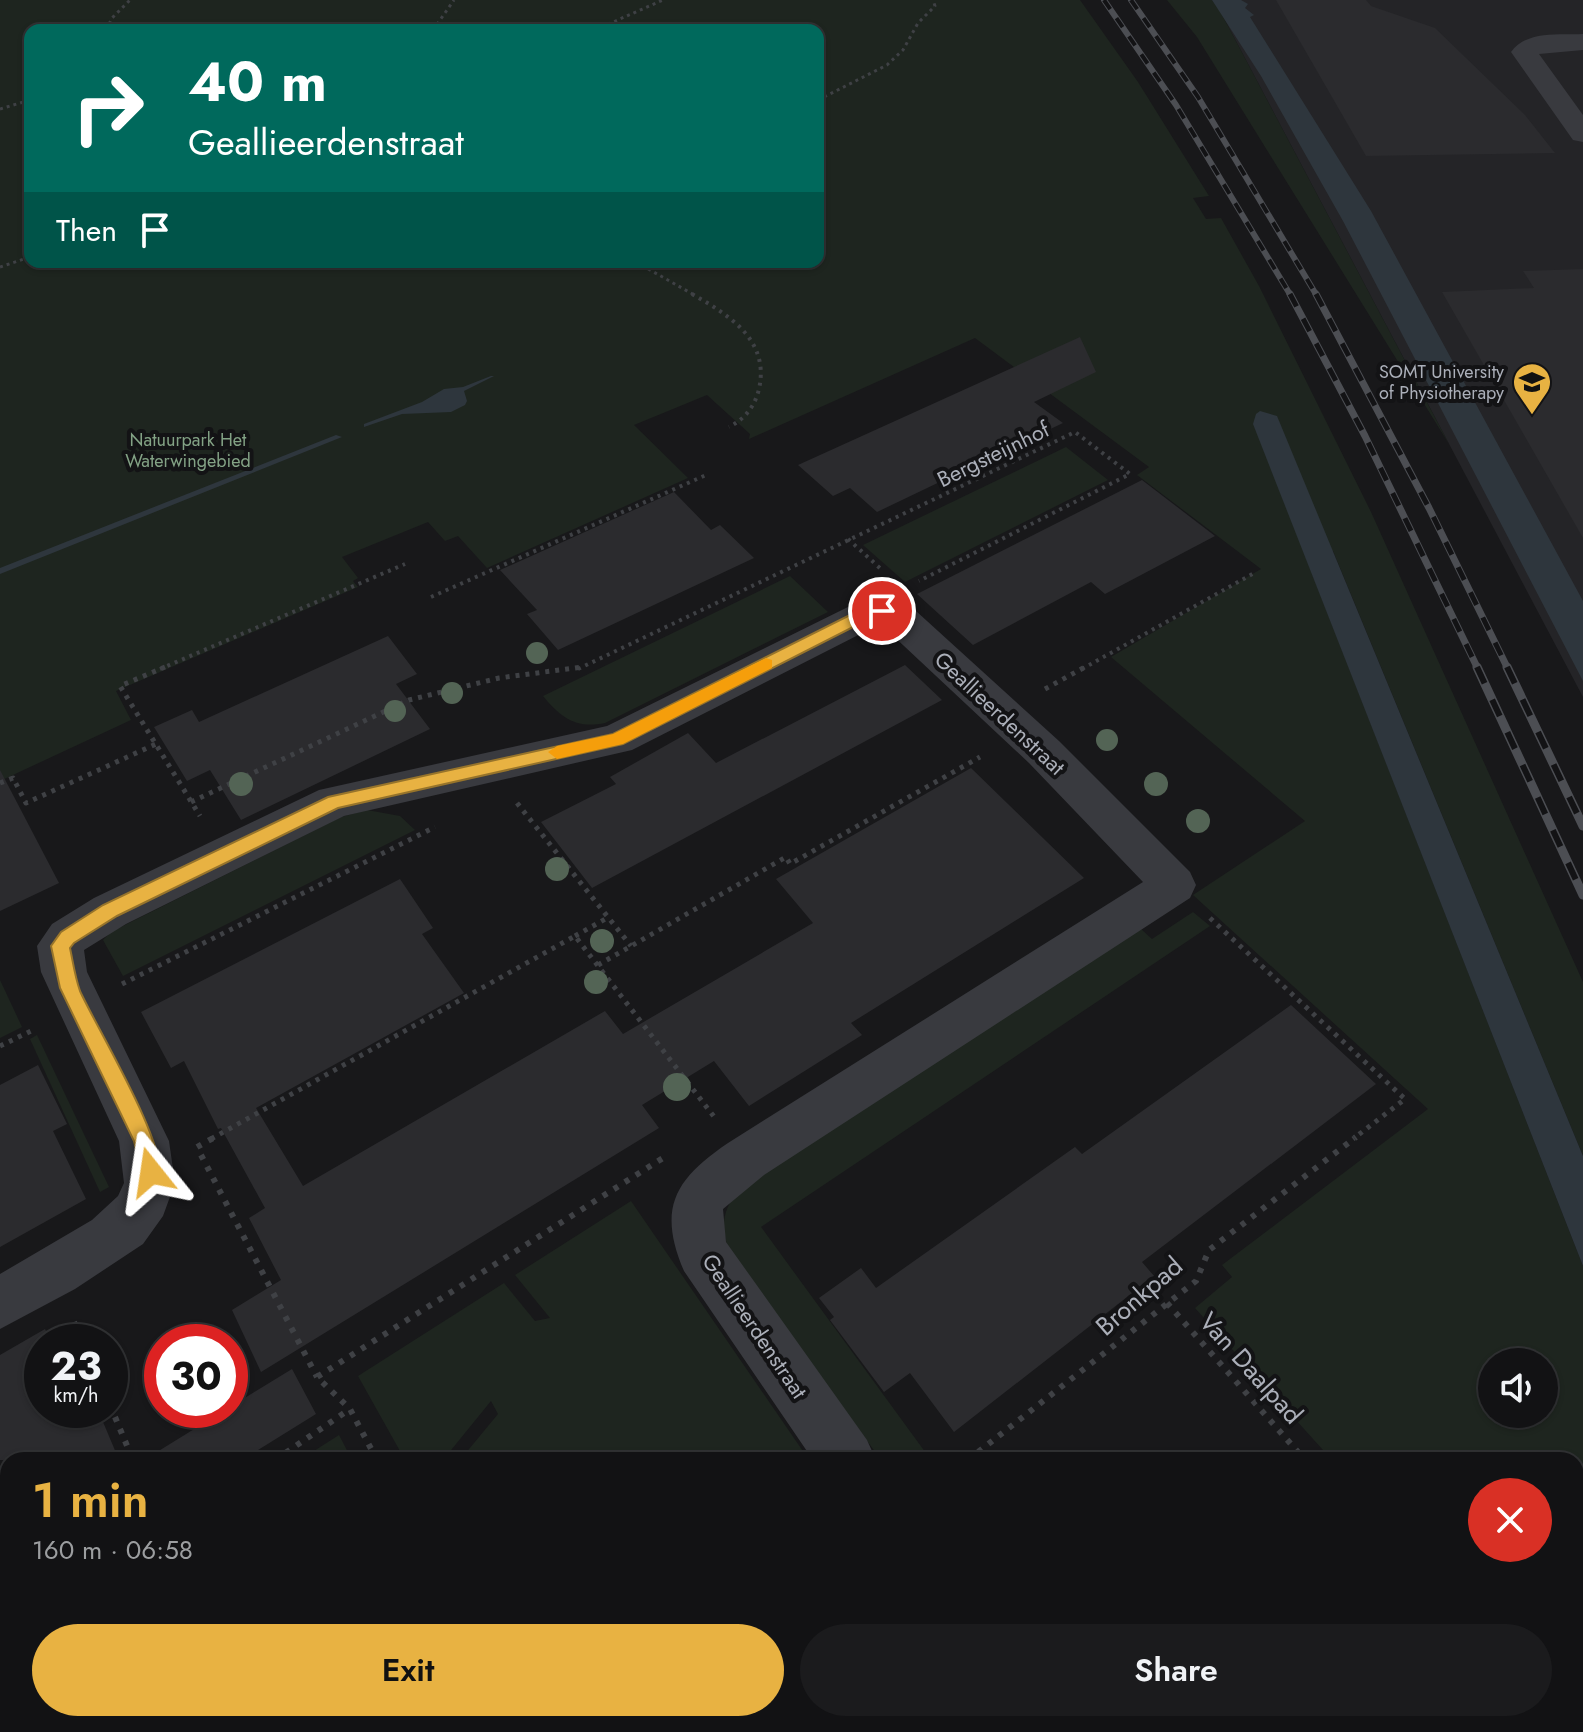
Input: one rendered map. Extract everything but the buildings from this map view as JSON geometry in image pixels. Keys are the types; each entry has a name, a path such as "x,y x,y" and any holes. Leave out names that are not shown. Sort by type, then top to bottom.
{"street":[{"path":"1583,42 1537,44 1524,52 1583,134"},
{"name":"Geallieerdenstraat","path":"151,1172 144,1141 79,1007 62,959 60,946 68,937 110,911 334,802 617,739 854,620 882,611 896,615 1012,723 1174,885 746,1159 712,1184 697,1202 695,1226 703,1253 841,1452"},
{"path":"0,1303 85,1254 131,1223 145,1201 151,1172"}],"path":[{"path":"109,24 130,0"},
{"path":"437,24 454,0"},
{"path":"609,24 663,0"},
{"path":"824,97 887,65 903,50 918,23 935,6 933,0"},
{"path":"0,109 24,102"},
{"path":"0,267 24,259"},
{"path":"646,268 734,318 751,336 761,364 759,391 750,411 729,427"},
{"name":"Bergsteijnhof","path":"848,539 1075,432 1130,474 916,582"},
{"path":"431,597 706,475"},
{"path":"191,802 409,700 499,678 577,669 848,539 891,579"},
{"path":"223,855 120,686 405,564"},
{"path":"598,965 786,857 790,864 1256,572"},
{"path":"0,783 13,778 26,803 156,744"},
{"path":"488,768 631,946"},
{"path":"79,1007 440,824"},
{"name":"Bronkpad","path":"978,1452 1196,1281 1209,1250 1405,1099 1174,885"},
{"path":"151,1172 609,917"},
{"path":"575,936 746,1159"},
{"path":"373,1452 350,1409 317,1377 669,1154"},
{"name":"Van Daalpad","path":"1167,1303 1298,1452"},
{"path":"287,1452 350,1409"},
{"path":"120,1428 130,1452"}],"shaded area":[{"path":"1212,0 1583,0 1583,697 1220,11"},
{"path":"1212,0 1241,0 1248,4 1245,8 1254,15 1250,17 1371,211 1583,601 1583,681 1343,221 1261,76"},
{"path":"494,376 464,391 465,405 451,412 402,414 364,427 364,424 422,402 444,389 463,387"},
{"path":"1260,411 1277,416 1583,1156 1583,1266 1253,424"},
{"path":"336,435 342,437 0,574 0,568"}],"green space":[{"name":"Natuurpark Het Waterwingebied","path":"0,0 1080,0 1138,82 1209,196 1193,198 1206,219 1221,218 1259,286 1371,512 1583,982 1583,1156 1333,551 1306,558 1583,1266 1583,1452 1325,1452 1195,1308 1232,1277 1222,1265 1428,1109 1193,895 1305,821 1111,657 1261,569 1137,475 1149,467 975,338 749,439 750,434 707,395 634,425 688,478 487,568 458,536 445,541 428,522 342,557 358,578 353,581 358,587 116,691 131,720 0,781"},
{"path":"1167,0 1212,0 1220,11 1449,444 1197,37"},
{"path":"1066,447 1108,480 905,582 863,545"},
{"path":"790,576 828,612 605,723 586,724 570,720 543,696"},
{"path":"367,810 400,816 415,830 123,976 103,940 111,932 341,817"},
{"path":"1193,912 1210,926 761,1227 925,1452 875,1452 728,1249 724,1232 726,1211 740,1189 1141,929 1152,939"},
{"path":"0,980 22,1027 0,1038"},
{"path":"37,1035 109,1187 100,1192 30,1039"},
{"path":"631,1201 804,1452 467,1452 498,1414 491,1401 450,1452 401,1452 358,1376 504,1283 535,1321 550,1318 515,1275"},
{"path":"339,1435 348,1452 312,1452"}],"railway":[{"path":"1104,0 1176,105 1291,296"},
{"path":"1131,0 1198,97 1317,296"},
{"path":"1290,294 1365,436 1478,669"},
{"path":"1316,294 1429,508 1508,669"},
{"path":"1477,667 1583,895"},
{"path":"1507,667 1583,826"}],"slow traffic":[{"path":"557,752 617,739 766,664"}],"place":[{"name":"SOMT University of Physiotherapy","path":"1532,416"}],"route":[{"path":"151,1172 151,1161 144,1141 64,972 60,946 68,937 110,911 334,802 617,739 864,615 882,611"}]}
